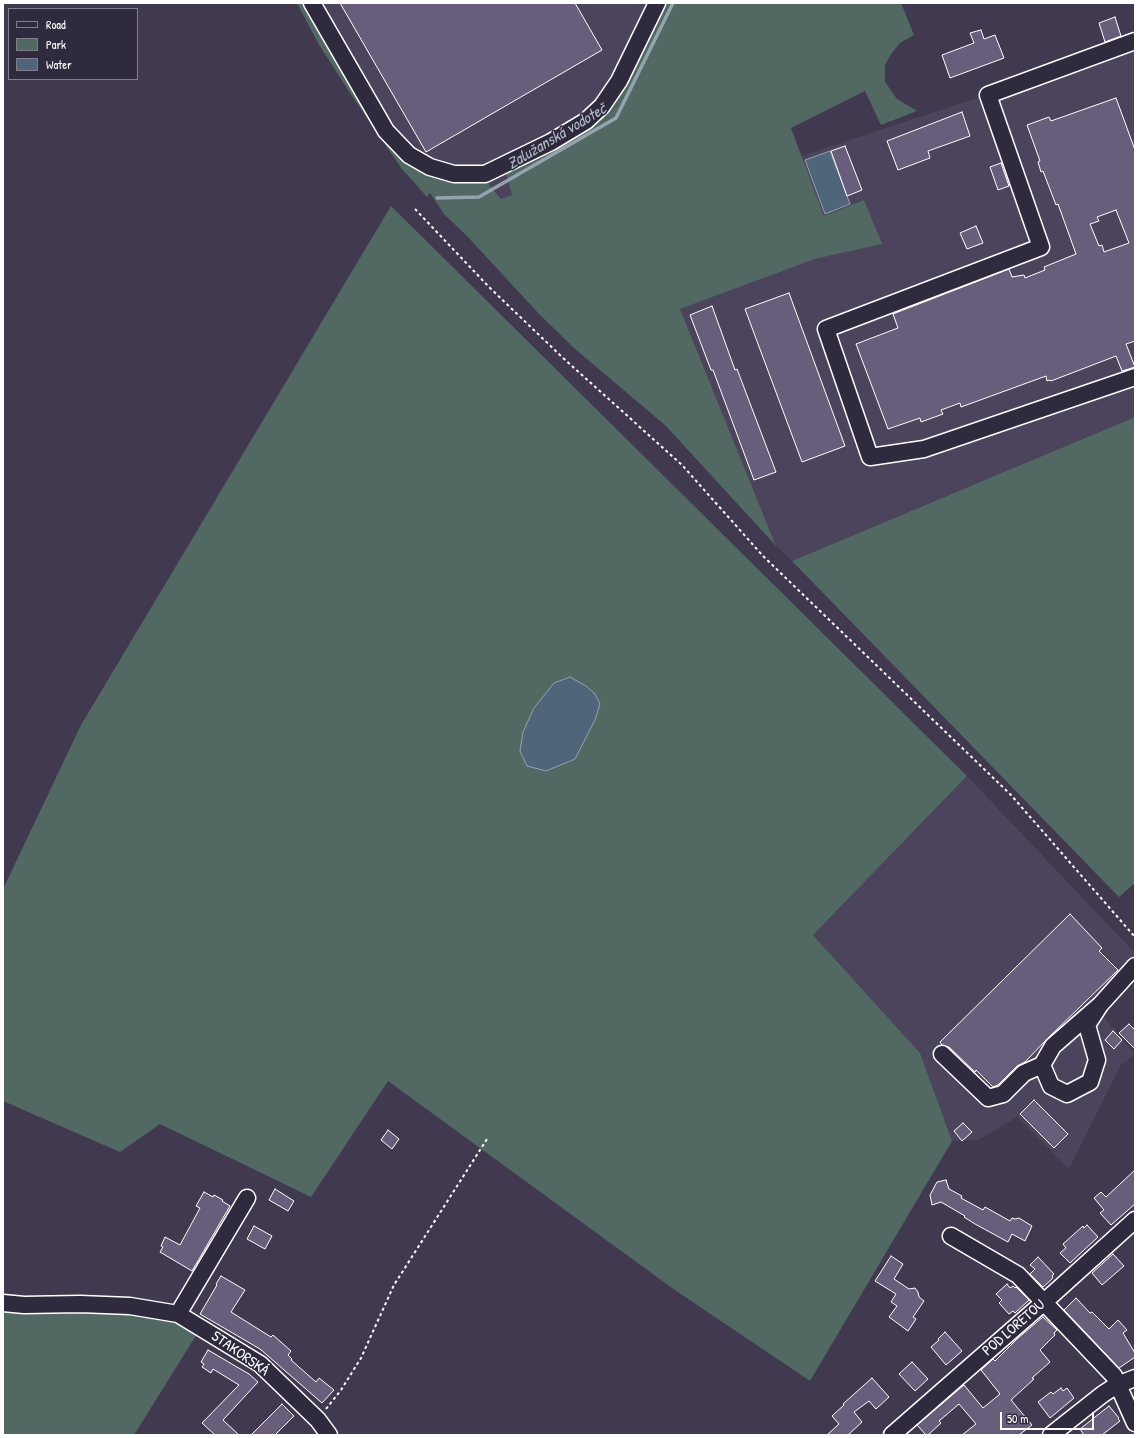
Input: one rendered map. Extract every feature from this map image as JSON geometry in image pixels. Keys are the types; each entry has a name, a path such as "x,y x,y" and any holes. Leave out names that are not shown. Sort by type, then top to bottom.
{"street":[{"path":"312,3 386,131 409,156 430,167 454,174 485,174 551,142 586,121 602,106 619,81 657,3"},
{"path":"1135,41 988,95 1040,247 826,329 870,457 924,449 1135,377"},
{"path":"942,1054 988,1098 1003,1094 1024,1073 1042,1065 1053,1046 1100,1005 1135,966"},
{"path":"1042,1065 1051,1086 1067,1094 1090,1082 1097,1060 1087,1025 1100,1005"},
{"path":"178,1314 247,1198"},
{"name":"POD LORETOU","path":"892,1435 1135,1220"},
{"path":"951,1236 1018,1275 1114,1376 1135,1423"},
{"name":"STAKORSKÁ","path":"3,1303 38,1305 98,1304 130,1306 178,1314 260,1364 318,1420 329,1435"},
{"path":"1051,1435 1103,1394 1117,1385 1135,1378"}],"path":[{"path":"415,209 489,287 562,357 682,466 763,556 1011,795 1135,937"},
{"path":"318,1420 341,1390 361,1358 394,1285 486,1139"}],"shaded area":[{"path":"305,3 665,3 612,108 598,123 506,174 512,195 501,199 495,190 485,181 450,181 408,165 396,153"},
{"path":"1135,46 1135,417 792,561 776,546 680,309 815,259 881,244 824,216 801,156"},
{"path":"967,776 1134,952 1132,959 1092,1003 1135,1054 1121,1065 1069,1169 1017,1117 979,1140 952,1141 920,1053 813,935"}],"green space":[{"path":"297,3 305,3 396,153 409,165 450,181 485,181 501,199 512,195 506,174 597,123 612,108 665,3 901,3 914,35 900,43 891,54 885,65 885,82 897,99 917,111 881,125 865,91 791,128 824,216 864,200 882,244 815,259 680,309 776,546 666,426 574,348 539,314 467,236 444,214 430,193 427,197 402,169 318,43"},
{"path":"391,206 967,776 813,935 920,1053 952,1141 810,1381 672,1288 388,1081 311,1197 160,1124 120,1152 3,1101 3,889 81,725","holes":["600,704 595,720 575,759 546,771"]},
{"path":"1135,417 1135,883 1119,897 792,561"},
{"path":"3,1309 177,1315 197,1334 134,1435 3,1435"}],"water":[{"path":"830,151 850,204 825,214 805,160"},
{"path":"570,677 586,686 595,694 600,704 595,720 575,759 546,771 527,766 520,751 523,732 534,708 554,683"}],"building":[{"path":"340,3 575,3 602,50 426,152"},
{"path":"1115,17 1121,36 1105,42 1099,23"},
{"path":"981,30 984,39 995,35 1004,58 950,78 942,55 974,43 970,33"},
{"path":"1116,98 1135,150 1135,341 1126,344 1135,367 1122,371 1116,356 1051,381 1047,381 1046,376 961,407 960,403 941,410 943,414 921,422 920,418 888,429 856,344 898,328 893,314 1009,269 1012,277 1024,275 1025,278 1045,270 1044,267 1076,254 1058,204 1056,205 1043,171 1041,172 1038,162 1040,161 1027,125 1049,117 1051,121","holes":["1116,210 1129,243 1104,252 1102,245 1099,246 1090,224 1099,221 1097,217"]},
{"path":"962,112 970,136 928,151 930,158 898,170 887,141"},
{"path":"845,146 862,190 847,196 831,151"},
{"path":"1001,163 1009,186 998,190 990,167"},
{"path":"976,226 983,243 967,249 960,233"},
{"path":"789,293 845,446 802,462 745,309"},
{"path":"712,306 735,370 737,369 776,472 754,480 713,370 711,370 690,315"},
{"path":"1070,914 1102,948 1099,951 1118,970 1025,1062 1017,1066 998,1085 993,1087 949,1047 942,1045 940,1042"},
{"path":"1129,1024 1135,1030 1135,1049 1119,1033"},
{"path":"1113,1031 1122,1040 1114,1049 1105,1040"},
{"path":"1034,1100 1068,1134 1054,1148 1020,1114"},
{"path":"963,1123 972,1132 962,1141 954,1131"},
{"path":"388,1130 399,1139 392,1149 381,1140"},
{"path":"1135,1170 1135,1204 1111,1225 1100,1213 1104,1210 1094,1198 1101,1192 1106,1197"},
{"path":"946,1180 949,1189 962,1196 961,1198 983,1210 985,1207 1010,1221 1012,1218 1019,1218 1032,1226 1025,1241 1012,1234 1008,1242 975,1224 964,1217 965,1216 941,1202 932,1205 930,1195 937,1182"},
{"path":"275,1189 294,1201 288,1211 269,1200"},
{"path":"204,1192 213,1197 214,1195 230,1206 192,1271 160,1252 163,1247 161,1246 165,1237 180,1245 200,1208 196,1206"},
{"path":"1087,1225 1098,1237 1070,1263 1060,1253 1066,1248 1063,1244 1083,1226 1084,1228"},
{"path":"254,1226 272,1236 265,1249 247,1239"},
{"path":"1113,1254 1124,1266 1102,1285 1092,1273"},
{"path":"891,1256 903,1264 894,1279 909,1289 915,1288 919,1297 924,1301 913,1317 916,1319 908,1331 889,1317 897,1306 891,1302 896,1294 875,1281"},
{"path":"1038,1257 1054,1274 1052,1279 1043,1287 1030,1274 1035,1269 1030,1265"},
{"path":"221,1276 245,1290 231,1312 271,1337 273,1335 291,1351 288,1355 292,1359 291,1360 316,1382 319,1378 334,1390 322,1403 260,1349 200,1314"},
{"path":"1007,1284 1010,1288 1013,1286 1015,1288 1016,1287 1029,1300 1015,1313 1013,1311 1009,1314 999,1303 1002,1300 996,1294"},
{"path":"1076,1298 1090,1313 1092,1312 1109,1329 1118,1320 1127,1330 1123,1333 1135,1353 1135,1357 1119,1368 1064,1310"},
{"path":"1043,1317 1057,1330 1054,1333 1055,1335 1040,1350 1050,1362 1011,1400 1032,1425 1019,1435 962,1435 976,1424 959,1404 939,1421 941,1423 928,1435 926,1435 917,1425 964,1385 983,1408 1000,1394 981,1370 993,1359 995,1361 1018,1338"},
{"path":"945,1332 962,1351 946,1365 931,1347"},
{"path":"208,1350 249,1374 258,1382 223,1420 239,1435 215,1435 202,1423 239,1385 213,1369 211,1373 202,1367 204,1364 201,1362"},
{"path":"912,1362 928,1379 915,1391 899,1374"},
{"path":"872,1378 889,1397 876,1409 869,1401 854,1412 862,1422 848,1435 827,1435 839,1424 832,1416"},
{"path":"1061,1388 1063,1391 1067,1388 1074,1398 1050,1418 1038,1402 1051,1392 1053,1394"},
{"path":"282,1404 294,1416 275,1435 251,1435"},
{"path":"1109,1406 1120,1421 1102,1435 1084,1435 1080,1429"}],"waterway":[{"name":"Zalužanská vodoteč","path":"437,198 479,197 616,118 673,3"}]}
